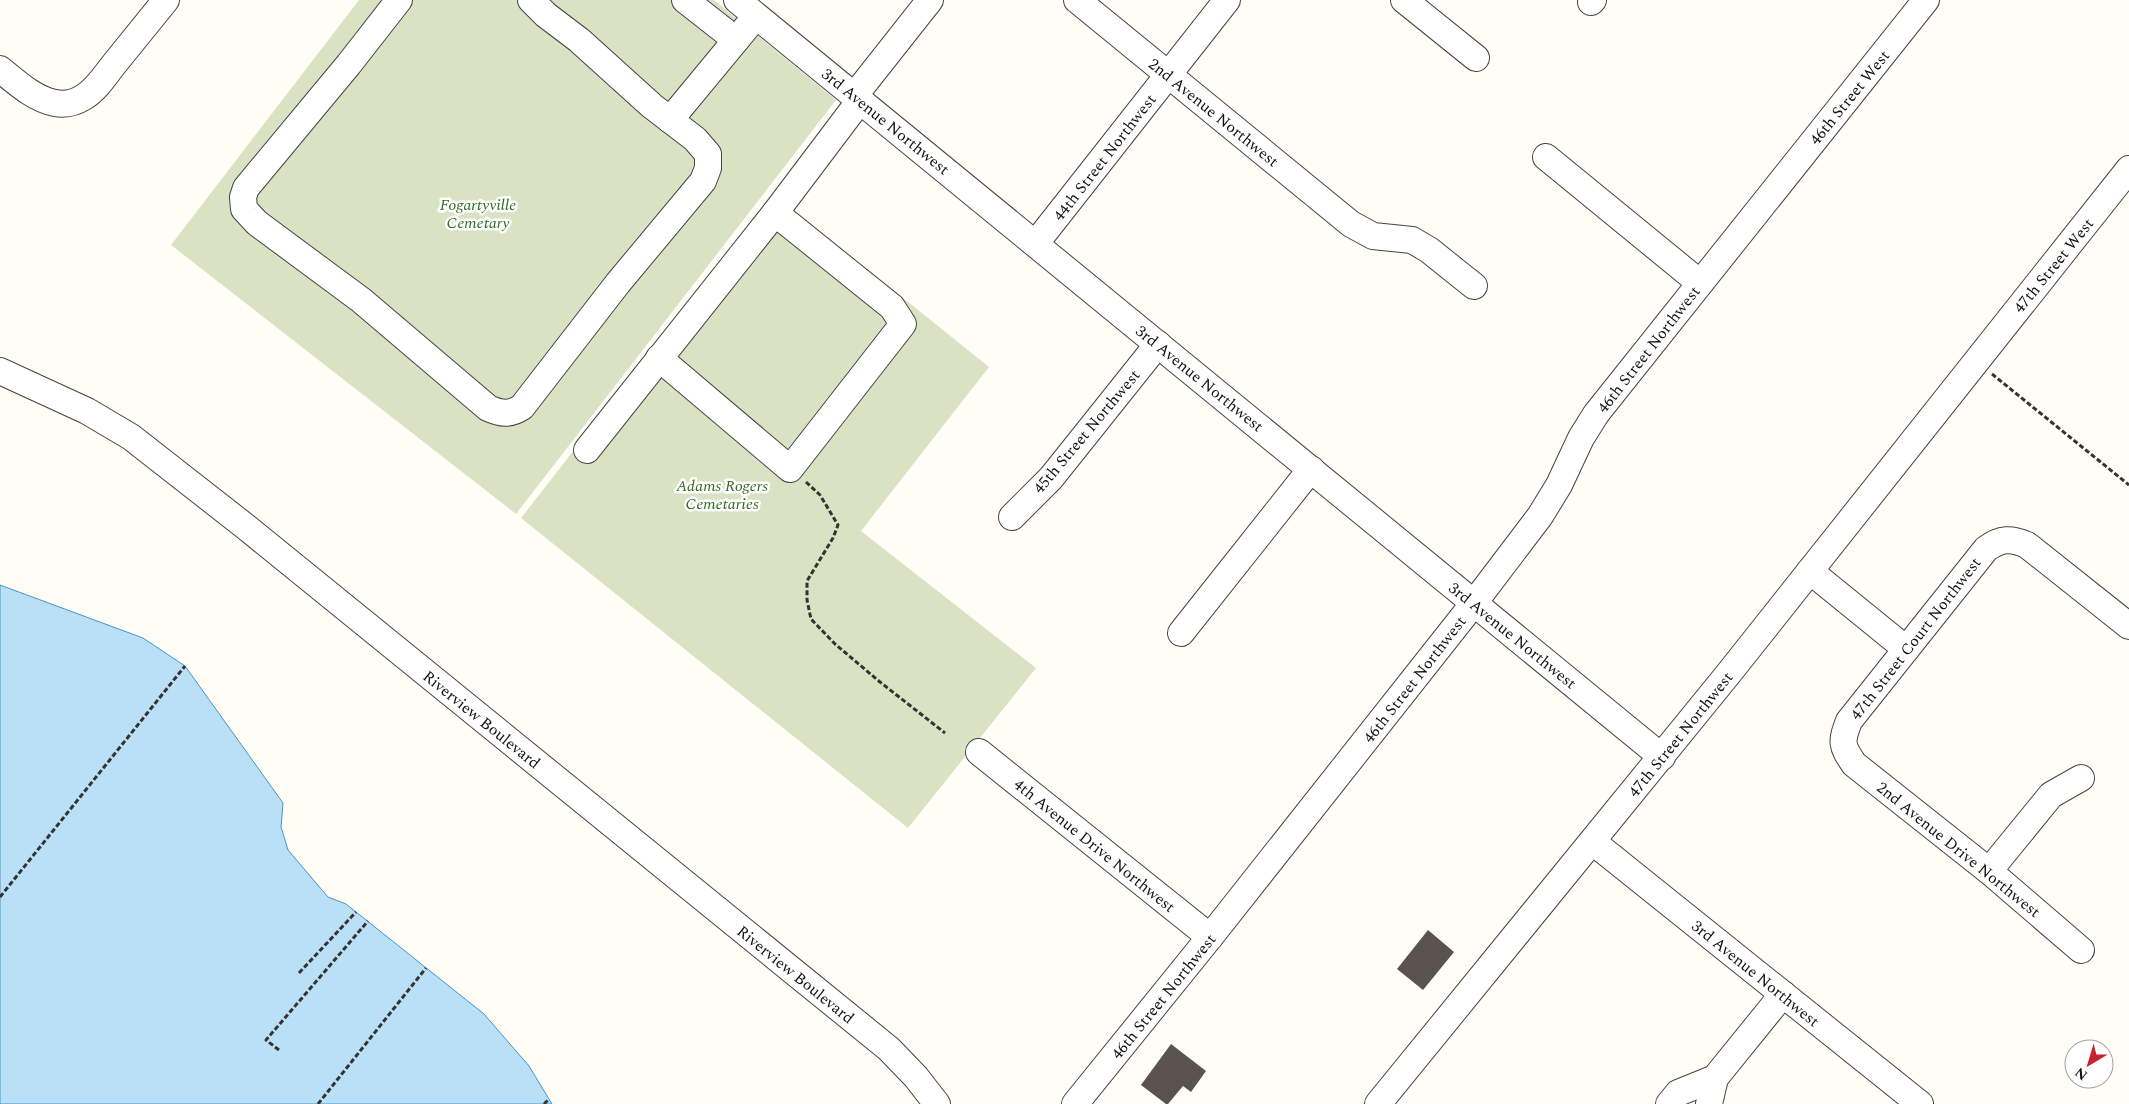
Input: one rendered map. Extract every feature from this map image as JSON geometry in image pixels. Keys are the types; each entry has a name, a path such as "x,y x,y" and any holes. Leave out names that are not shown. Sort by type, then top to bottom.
{"street":[{"path":"0,69 30,92 44,100 68,103 86,96 102,80 166,0"},
{"path":"399,0 246,188 243,197 244,209 257,223 361,300 488,408 504,414 514,412 522,407 618,283 703,181 708,168 708,154 695,139 646,101 579,40 546,15 532,0"},
{"path":"685,0 736,40"},
{"path":"587,450 775,212 855,107 855,96 930,0"},
{"name":"2nd Avenue Northwest","path":"1077,0 1351,224 1373,236 1412,240 1429,250 1474,286"},
{"name":"44th Street Northwest","path":"1036,243 1227,0"},
{"path":"1404,0 1476,58"},
{"name":"46th Street West","path":"1772,194 1926,0"},
{"path":"670,120 736,40 746,8"},
{"name":"3rd Avenue Northwest","path":"746,8 1662,756"},
{"path":"1546,157 1700,283"},
{"name":"47th Street West","path":"1976,361 2129,169"},
{"name":"46th Street Northwest","path":"1074,1104 1210,937 1474,603 1540,516 1559,485 1581,438 1596,414 1772,194"},
{"path":"659,358 790,469 904,324 892,307 775,212"},
{"name":"45th Street Northwest","path":"1012,517 1050,478 1158,344"},
{"name":"47th Street Northwest","path":"1383,1102 1816,565 1976,361"},
{"name":"Riverview Boulevard","path":"0,371 79,407 131,437 224,510 889,1050 916,1077 937,1104"},
{"path":"1181,633 1310,469"},
{"name":"47th Street Court Northwest","path":"1843,744 1844,734 1849,721 1986,549 1999,541 2014,539 2027,545 2129,626"},
{"path":"1816,565 1912,642"},
{"name":"2nd Avenue Drive Northwest","path":"1843,744 1844,750 1854,764 1989,871 2081,950"},
{"name":"4th Avenue Drive Northwest","path":"979,752 1210,937"},
{"path":"1989,871 2051,794 2081,778"},
{"name":"3rd Avenue Northwest","path":"1593,842 1920,1104"},
{"path":"1709,1104 1715,1078 1783,994"},
{"path":"1669,1104 1678,1094 1715,1078"}],"path":[{"path":"1976,361 2129,485"},
{"path":"790,469 820,495 838,525 833,538 808,581 807,600 811,619 865,669 946,733"},
{"path":"0,897 185,666"},
{"path":"299,973 356,912"},
{"path":"279,1050 266,1040 368,921"},
{"path":"318,1104 426,968"},
{"path":"544,1104 549,1099"}],"green space":[{"name":"Fogartyville Cemetary","path":"359,0 714,0 836,100 516,514 171,245"},
{"name":"Adams Rogers Cemetaries","path":"774,194 989,367 861,531 1036,668 908,828 521,518"}],"water":[{"path":"0,585 143,638 185,666 283,803 281,827 288,850 328,897 346,904 484,1014 529,1066 552,1104 0,1104"}],"building":[{"path":"1428,930 1454,952 1423,990 1397,969"},
{"path":"1171,1044 1206,1071 1191,1092 1183,1086 1166,1104 1141,1085"}]}
